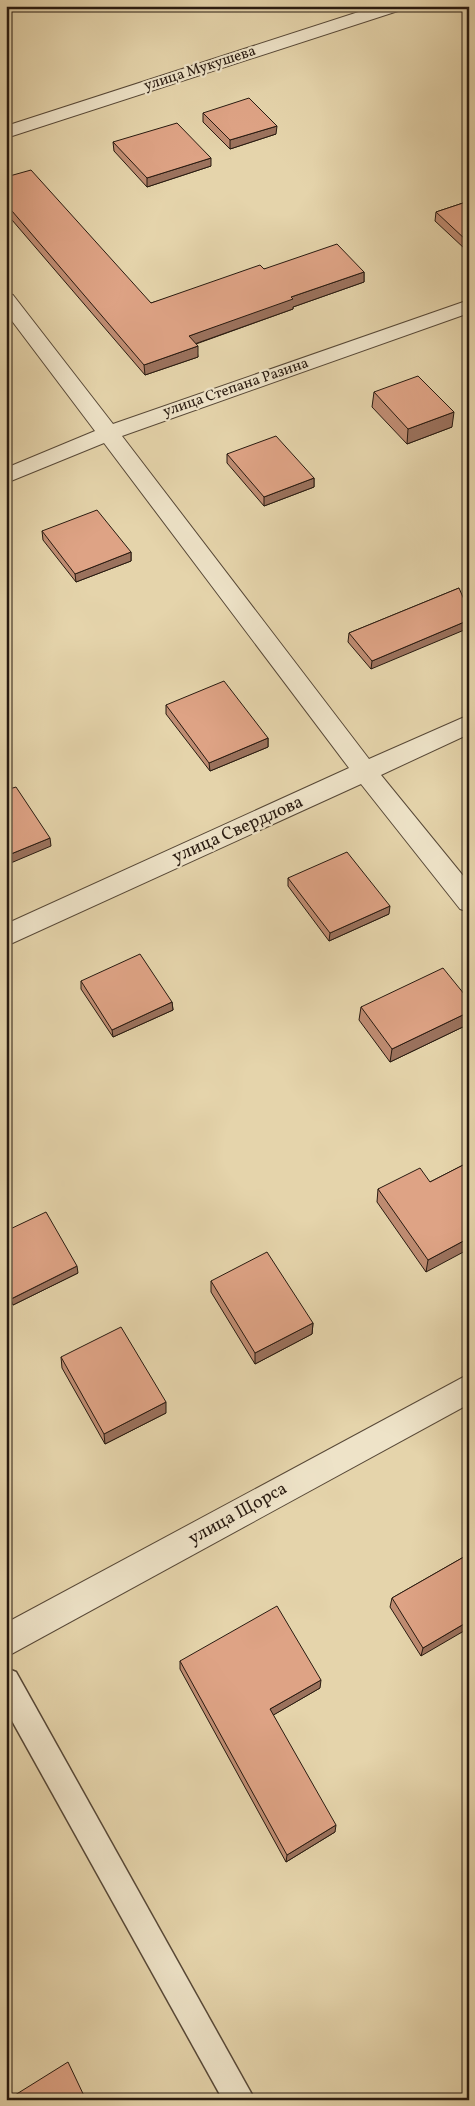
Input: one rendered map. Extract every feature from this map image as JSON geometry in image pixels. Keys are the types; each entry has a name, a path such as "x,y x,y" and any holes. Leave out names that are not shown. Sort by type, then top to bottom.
{"street":[{"name":"улица Мукушева","path":"6,132 395,6"},
{"path":"6,299 366,772 469,902"},
{"name":"улица Степана Разина","path":"6,476 108,434 469,306"},
{"name":"улица Свердлова","path":"6,936 469,724"},
{"name":"улица Щорса","path":"6,1641 469,1388"}],"lane":[{"path":"6,1682 240,2100"}],"building":[{"path":"249,98 277,126 230,140 203,113"},
{"path":"177,123 211,158 147,178 113,142"},
{"path":"31,170 151,303 260,265 264,269 337,244 364,272 291,297 293,299 189,336 198,346 144,365 6,204 6,177"},
{"path":"469,201 469,239 466,240 436,212"},
{"path":"418,376 454,412 408,429 374,392"},
{"path":"276,436 314,478 264,497 227,454"},
{"path":"97,510 131,552 75,574 42,531"},
{"path":"459,588 469,611 469,620 372,661 349,633"},
{"path":"224,681 268,738 209,763 166,705"},
{"path":"16,787 50,838 6,856 6,790"},
{"path":"347,852 390,906 330,933 288,878"},
{"path":"140,954 172,1002 112,1030 81,981"},
{"path":"443,968 469,1000 469,1012 392,1049 361,1007"},
{"path":"469,1162 469,1238 428,1260 378,1189 420,1168 430,1182"},
{"path":"46,1212 77,1266 11,1299 6,1290 6,1231"},
{"path":"267,1252 313,1323 255,1353 211,1281"},
{"path":"121,1327 166,1402 104,1434 61,1357"},
{"path":"469,1554 469,1621 423,1648 392,1598"},
{"path":"277,1606 321,1680 270,1709 336,1825 287,1855 180,1661"},
{"path":"68,2062 86,2100 7,2100"}]}
